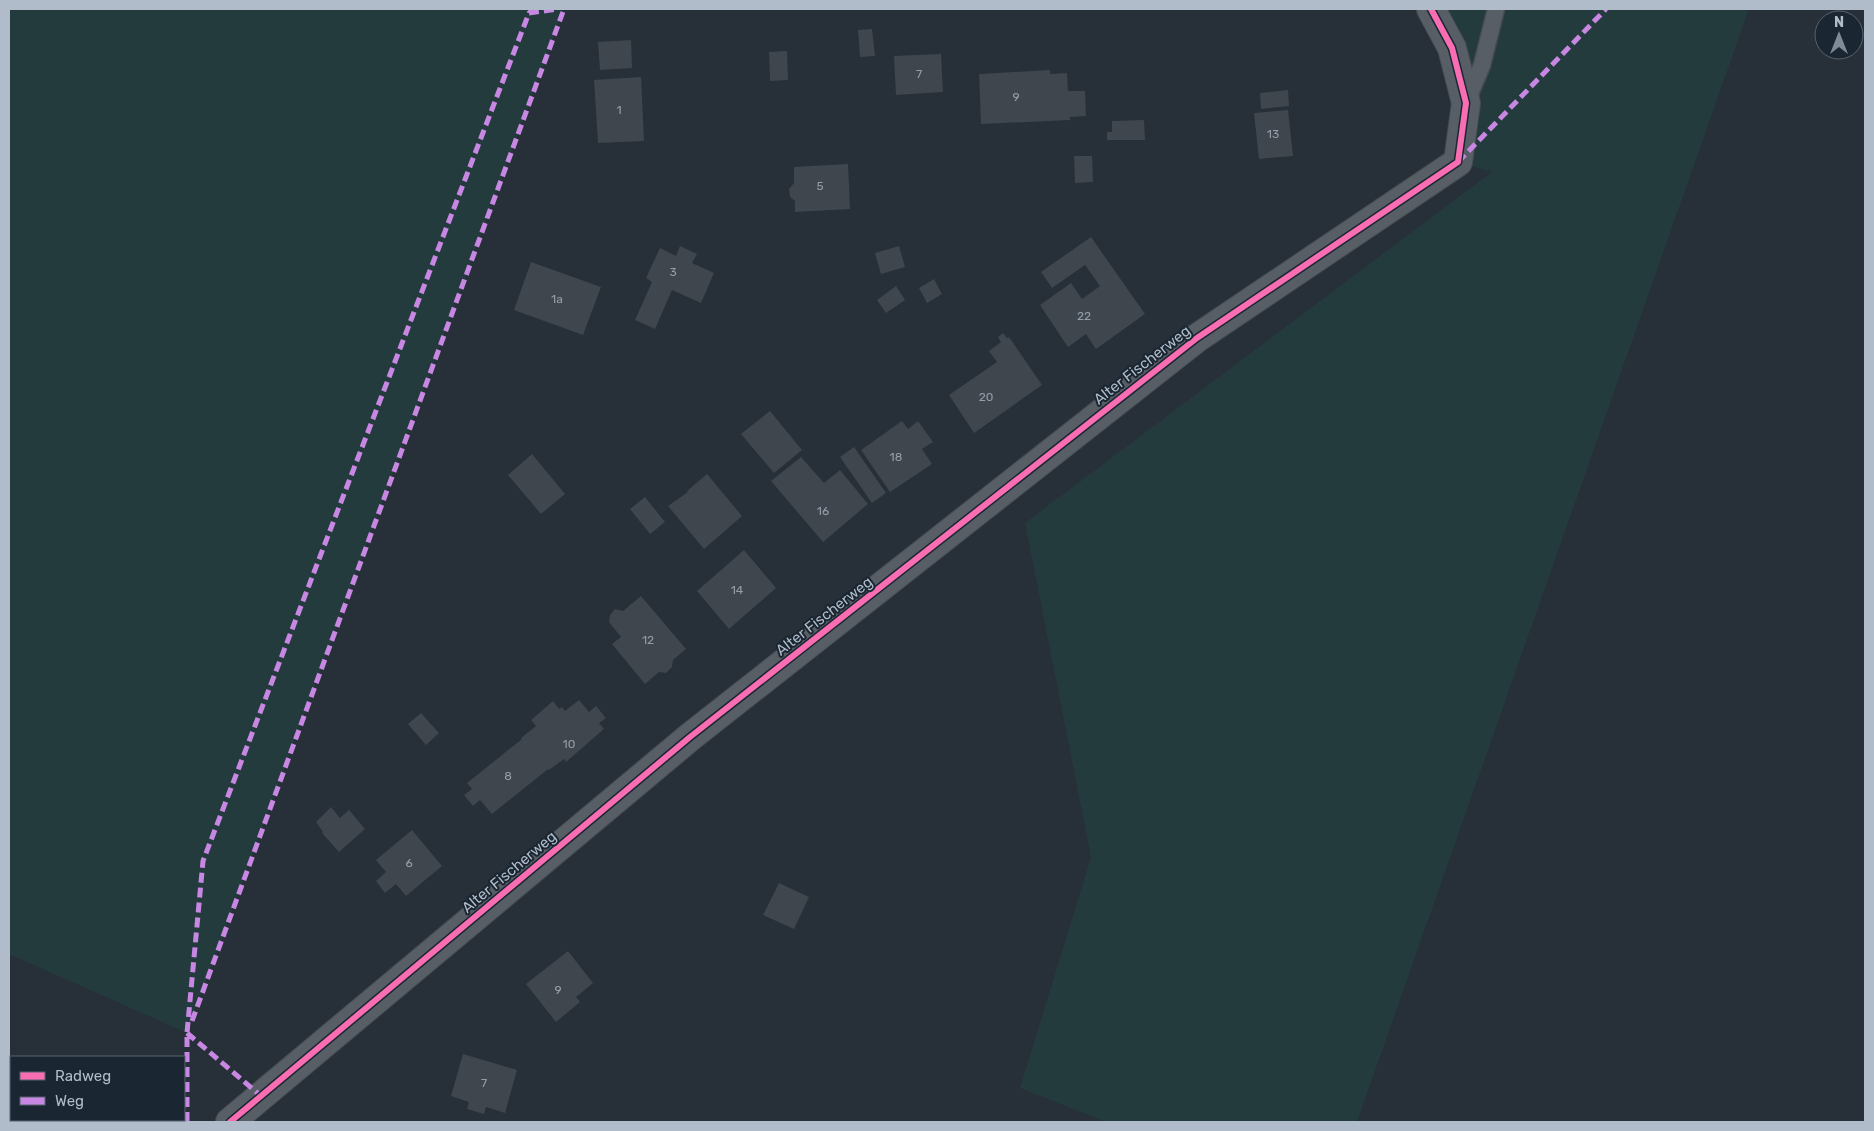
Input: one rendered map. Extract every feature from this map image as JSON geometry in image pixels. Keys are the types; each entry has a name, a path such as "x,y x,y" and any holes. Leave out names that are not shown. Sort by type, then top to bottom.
{"street":[{"path":"1431,9 1452,48 1466,103"},
{"name":"Alter Fischerweg","path":"230,1122 690,737 1197,338 1458,162 1466,103"}],"lane":[{"path":"1466,103 1482,65 1496,9"}],"green space":[{"path":"9,9 564,9 187,1033 9,954"},
{"path":"1431,9 1749,9 1357,1122 1106,1122 1020,1088 1091,857 1025,523 1492,172 1458,162 1466,103"}],"building":[{"path":"872,29 875,56 860,57 858,30"},
{"path":"631,40 632,68 600,70 598,42"},
{"path":"787,51 788,80 770,81 769,52"},
{"path":"941,54 943,92 896,95 894,56"},
{"path":"1050,70 1050,74 1067,73 1068,91 1085,91 1086,116 1070,117 1070,120 981,124 979,74"},
{"path":"641,77 644,141 598,143 594,80"},
{"path":"1288,90 1289,106 1261,109 1260,93"},
{"path":"1288,110 1293,156 1259,159 1254,113"},
{"path":"1144,120 1145,140 1107,140 1107,132 1112,132 1112,121"},
{"path":"1074,156 1092,156 1093,182 1075,183"},
{"path":"848,164 850,209 795,212 795,201 790,197 789,189 794,183 794,167"},
{"path":"1091,237 1145,314 1096,349 1086,334 1068,347 1040,305 1071,283 1082,299 1100,286 1085,265 1052,288 1041,272"},
{"path":"680,246 697,254 692,263 714,273 701,303 672,290 655,329 635,320 652,282 646,278 660,248 676,256"},
{"path":"899,246 905,267 881,274 875,253"},
{"path":"531,262 601,287 583,335 514,310"},
{"path":"934,279 942,294 927,303 919,288"},
{"path":"896,286 905,300 886,313 877,300"},
{"path":"1003,333 1007,338 1009,337 1042,385 974,433 949,395 997,362 989,351 1001,342 998,337"},
{"path":"770,411 802,450 774,473 741,434"},
{"path":"902,421 908,429 918,421 933,442 922,449 932,464 890,492 861,450"},
{"path":"854,447 886,493 872,503 840,457"},
{"path":"532,454 565,494 541,514 508,475"},
{"path":"801,457 824,483 840,470 868,504 823,542 771,481"},
{"path":"707,474 742,516 704,549 668,506 688,492"},
{"path":"645,497 665,522 650,534 630,509"},
{"path":"744,550 776,588 729,629 697,591"},
{"path":"641,596 686,649 673,660 672,667 666,673 659,672 645,684 612,644 621,637 609,622 610,615 615,609 623,611"},
{"path":"579,700 589,712 596,706 606,718 599,723 604,729 566,762 564,759 548,769 492,814 480,800 473,806 464,795 472,789 467,783 536,726 531,720 553,701 559,709 562,707 565,711"},
{"path":"421,713 439,733 426,745 408,724"},
{"path":"331,807 340,818 349,810 365,829 339,852 322,833 316,822"},
{"path":"412,830 442,866 406,896 396,884 385,893 376,881 386,872 376,860"},
{"path":"779,883 809,897 794,929 763,915"},
{"path":"568,951 593,983 576,997 580,1002 556,1022 526,984"},
{"path":"463,1054 517,1070 505,1113 486,1107 484,1114 467,1109 469,1102 451,1096"}],"marked path":[{"path":"187,1122 187,1033 203,861 529,13 533,9"},
{"path":"529,13 558,9"},
{"path":"192,1021 564,9"},
{"path":"1458,162 1606,9"},
{"path":"187,1033 261,1096"}],"cycle path":[{"path":"230,1122 690,737 1197,338 1458,162 1466,103 1452,48 1431,9"}]}
